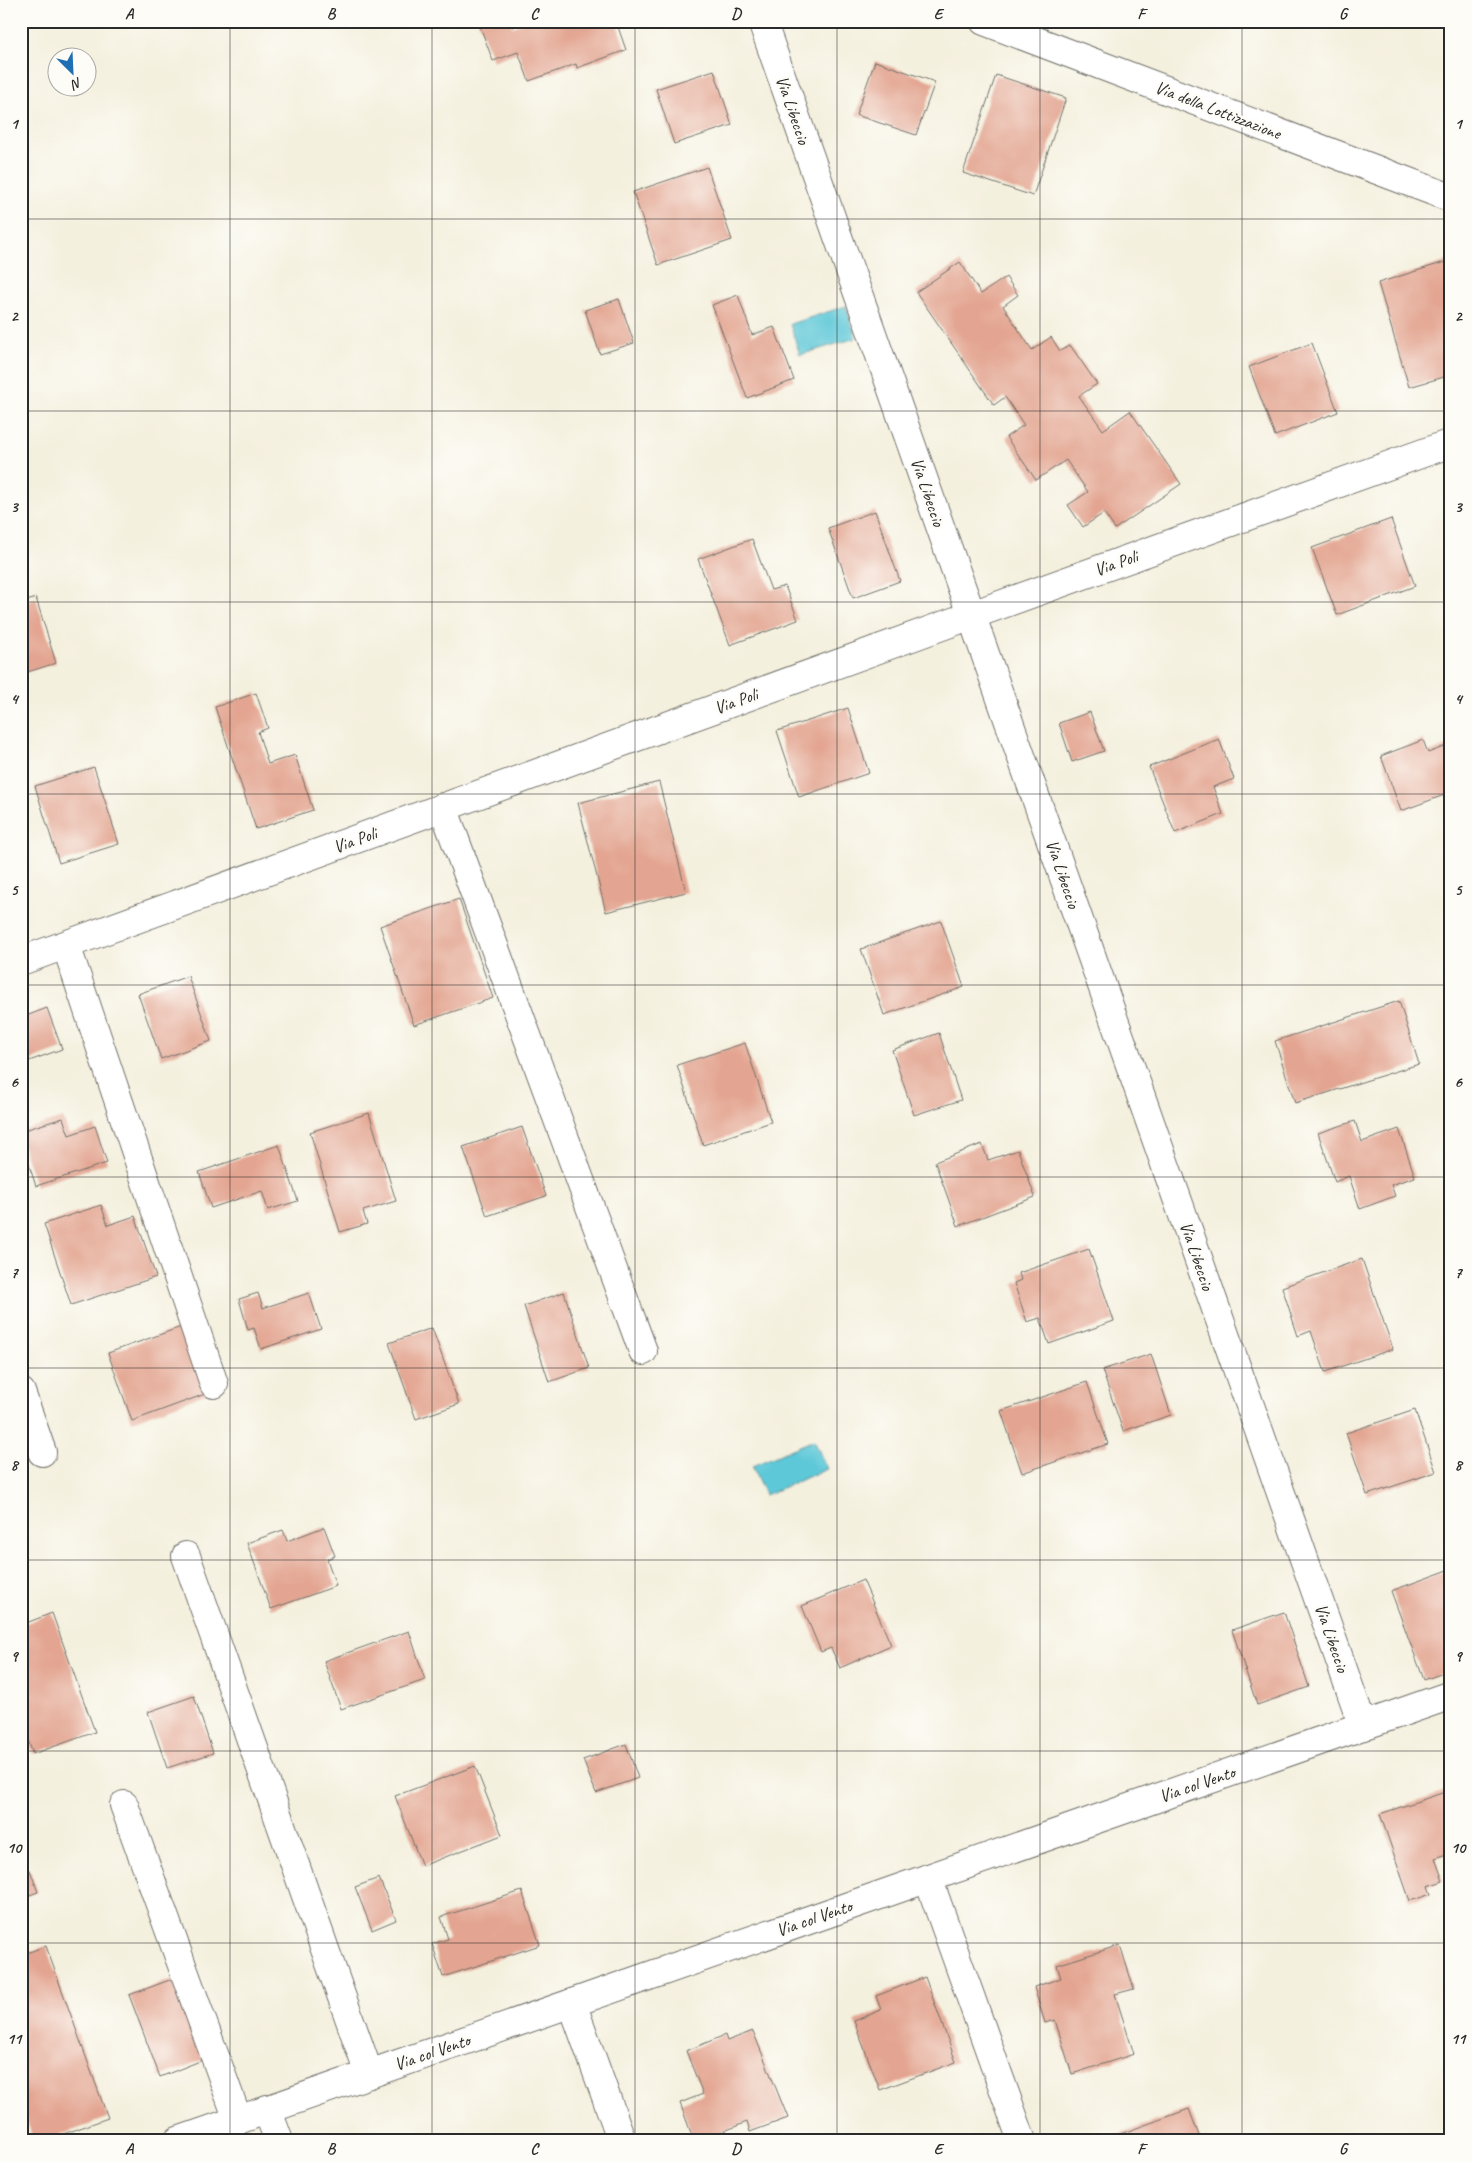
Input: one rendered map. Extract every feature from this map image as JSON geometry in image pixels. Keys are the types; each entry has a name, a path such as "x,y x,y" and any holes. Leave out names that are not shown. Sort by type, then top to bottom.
{"street":[{"name":"Via Libeccio","path":"762,21 1363,1726"},
{"name":"Via della Lottizzazione","path":"984,21 1451,198"},
{"name":"Via Poli","path":"21,961 1451,443"},
{"path":"443,807 643,1351"},
{"path":"66,945 214,1384"},
{"path":"21,1392 42,1452"},
{"path":"186,1556 369,2074"},
{"name":"Via col Vento","path":"178,2141 1451,1696"},
{"path":"124,1805 238,2120"},
{"path":"928,1878 1022,2141"},
{"path":"572,2003 622,2141"},
{"path":"268,2110 279,2141"}],"water":[{"path":"846,306 856,338 800,355 790,324"},
{"path":"814,1440 827,1469 765,1495 752,1466"}],"building":[{"path":"478,21 510,21 512,27 527,21 616,21 626,50 577,68 576,64 529,81 518,52 493,61"},
{"path":"875,61 935,82 916,135 856,115"},
{"path":"714,70 732,125 674,144 656,89"},
{"path":"996,75 1066,98 1033,196 963,173"},
{"path":"707,167 732,240 658,265 633,192"},
{"path":"1448,261 1451,270 1451,375 1409,387 1378,283"},
{"path":"960,262 981,294 1006,277 1018,295 1003,306 1032,350 1051,337 1060,351 1070,345 1097,384 1079,396 1103,430 1130,411 1181,484 1115,529 1104,513 1083,527 1068,505 1088,492 1066,460 1036,480 1006,437 1024,425 1005,397 994,405 916,292"},
{"path":"738,295 752,335 774,327 794,380 747,398 712,305"},
{"path":"619,299 634,343 600,354 585,310"},
{"path":"1312,343 1338,412 1275,436 1249,367"},
{"path":"875,511 900,581 853,598 828,528"},
{"path":"1391,519 1415,586 1337,615 1312,548"},
{"path":"752,539 771,590 785,586 798,620 730,645 698,559"},
{"path":"36,598 56,663 21,674 21,603"},
{"path":"256,693 268,728 258,732 268,764 295,755 313,810 256,829 215,707"},
{"path":"848,708 869,773 799,797 777,731"},
{"path":"1090,712 1104,751 1072,762 1059,723"},
{"path":"1219,739 1234,779 1213,787 1223,814 1175,833 1149,767"},
{"path":"1423,740 1428,753 1451,744 1451,805 1447,794 1401,811 1381,756"},
{"path":"94,767 119,844 59,863 35,786"},
{"path":"659,782 686,892 606,912 578,803"},
{"path":"459,899 493,998 414,1025 380,926"},
{"path":"941,921 964,987 884,1015 861,949"},
{"path":"188,976 211,1041 161,1059 138,994"},
{"path":"1399,1001 1419,1064 1295,1103 1275,1041"},
{"path":"21,1005 26,1016 47,1008 62,1049 21,1064"},
{"path":"939,1033 961,1100 914,1115 892,1050"},
{"path":"745,1043 771,1122 703,1145 677,1065"},
{"path":"369,1113 396,1201 363,1211 367,1224 340,1232 310,1132"},
{"path":"63,1118 69,1135 95,1126 107,1163 36,1186 21,1141 21,1131"},
{"path":"1355,1121 1362,1142 1399,1129 1415,1177 1391,1185 1395,1196 1360,1209 1349,1176 1335,1182 1318,1133"},
{"path":"522,1127 546,1196 487,1216 463,1147"},
{"path":"982,1144 988,1160 1018,1150 1035,1197 958,1226 935,1162"},
{"path":"279,1145 298,1201 268,1210 262,1191 211,1208 199,1172"},
{"path":"101,1205 108,1225 135,1216 156,1277 71,1305 44,1224"},
{"path":"1089,1249 1114,1321 1049,1344 1040,1318 1027,1322 1014,1283 1021,1280 1019,1273"},
{"path":"1362,1259 1393,1349 1325,1372 1311,1331 1298,1336 1282,1287"},
{"path":"564,1292 589,1368 549,1382 524,1306"},
{"path":"258,1293 263,1308 309,1293 321,1329 261,1349 254,1328 248,1330 239,1299"},
{"path":"184,1326 208,1393 132,1421 108,1353"},
{"path":"432,1328 459,1404 416,1419 389,1343"},
{"path":"1151,1354 1171,1415 1123,1431 1102,1370"},
{"path":"1087,1382 1108,1444 1022,1473 1001,1411"},
{"path":"1415,1410 1436,1472 1367,1495 1346,1433"},
{"path":"324,1527 335,1556 327,1559 336,1586 271,1609 247,1543 283,1530 287,1541"},
{"path":"1451,1569 1451,1670 1424,1680 1391,1591"},
{"path":"863,1580 891,1645 840,1668 831,1648 821,1652 802,1606"},
{"path":"1284,1612 1309,1687 1257,1705 1232,1630"},
{"path":"52,1613 95,1732 33,1754 21,1721 21,1625"},
{"path":"409,1631 425,1680 341,1709 324,1661"},
{"path":"194,1696 213,1753 167,1768 148,1712"},
{"path":"626,1744 638,1778 596,1793 583,1760"},
{"path":"475,1766 502,1835 422,1866 395,1796"},
{"path":"1451,1790 1451,1853 1435,1858 1443,1881 1428,1886 1431,1894 1410,1901 1380,1814"},
{"path":"30,1870 38,1892 21,1898 21,1873"},
{"path":"379,1878 396,1920 372,1930 355,1887"},
{"path":"522,1891 540,1945 443,1977 432,1944 448,1939 441,1917"},
{"path":"1120,1945 1134,1989 1115,1994 1134,2054 1072,2074 1055,2020 1045,2023 1034,1987 1061,1978 1057,1965"},
{"path":"46,1946 108,2118 44,2141 34,2141 21,2105 21,1955"},
{"path":"925,1977 956,2062 880,2090 854,2021 881,2010 876,1996"},
{"path":"175,1978 205,2059 160,2077 129,1995"},
{"path":"753,2031 788,2118 750,2132 747,2122 699,2141 694,2141 680,2103 703,2094 686,2051 725,2035 727,2041"},
{"path":"1189,2109 1201,2141 1113,2141 1112,2137"}]}
